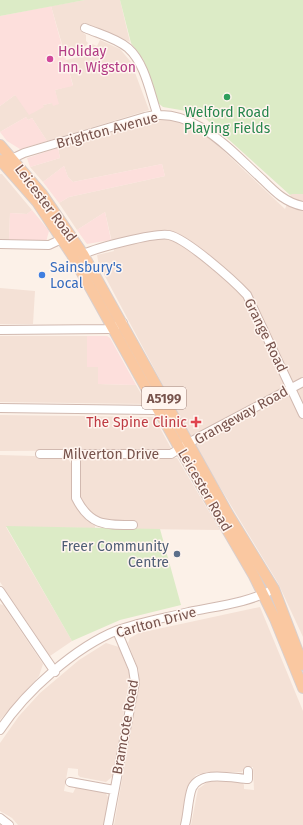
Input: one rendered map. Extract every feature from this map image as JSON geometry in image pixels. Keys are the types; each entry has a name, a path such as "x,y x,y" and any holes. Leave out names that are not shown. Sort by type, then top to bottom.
{"main road":[{"name":"Leicester Road","path":"0,145 42,194 67,237 113,328 162,406 185,446 263,595 303,688"},
{"name":"Leicester Road","path":"1,163 83,254 123,323 162,406"},
{"name":"Leicester Road","path":"185,446 274,589 303,665"}],"street":[{"path":"85,28 121,43 135,55 157,114"},
{"name":"Brighton Avenue","path":"1,163 37,149 157,114 173,115 191,121 210,134 282,198 303,206"},
{"name":"Grange Road","path":"83,254 97,249 167,234 183,242 236,283 247,295 303,414"},
{"path":"0,244 45,246 55,244 67,237"},
{"path":"0,330 113,328 123,323"},
{"name":"Grangeway Road","path":"185,446 303,382"},
{"path":"0,408 147,410 162,406"},
{"name":"Milverton Drive","path":"40,454 171,454 185,446"},
{"path":"76,455 76,498 79,504 94,520 104,525 133,525"},
{"name":"Carlton Drive","path":"0,730 22,703 55,672 84,648 118,630 146,622 256,598 274,589"},
{"path":"0,591 55,672"},
{"name":"Bramcote Road","path":"108,825 135,682 133,668 118,630"},
{"path":"186,825 192,788 196,782 203,777 248,778"},
{"path":"70,782 114,790"},
{"path":"0,818 9,825"}],"shaded area":[{"path":"85,0 120,0 130,42 85,23 81,31 86,35 86,41 88,43 86,46 64,51 51,6"},
{"path":"51,6 73,86 55,90 59,104 53,106 52,103 43,105 44,107 29,115 15,95 0,106 0,16"},
{"path":"100,40 120,49 131,62 149,110 47,141 32,118 28,120 26,117 0,132 0,106 15,95 43,105 52,103 58,104 55,90 73,85 66,60 88,55 92,44 97,46"},
{"path":"26,117 28,120 32,118 47,141 20,149 7,141 0,132"},
{"path":"161,118 185,122 209,137 285,209 291,194 303,194 303,637 278,583 198,451 99,265 97,255 114,251 105,212 77,230 59,203 69,197 165,176 162,164 73,182 68,177 64,166 43,182 30,167 60,158 58,148"},
{"path":"58,148 60,158 30,167 27,158"},
{"path":"162,164 165,176 69,197 59,203 43,182 64,166 68,177 73,182"},
{"path":"0,174 2,174 32,210 27,214 10,213 9,241 0,240"},
{"path":"32,210 49,231 46,242 9,241 10,213 27,214"},
{"path":"105,212 111,240 87,244 77,230"},
{"path":"0,288 35,291 33,324 0,324"},
{"path":"0,336 87,336 87,367 98,367 98,384 136,385 147,404 0,402"},
{"path":"87,336 107,336 110,338 136,385 98,384 98,367 87,367"},
{"path":"0,415 154,417 172,450 0,451"},
{"path":"0,455 67,457 72,465 72,498 95,525 95,528 6,527 72,641 50,656 0,582"},
{"path":"84,457 177,458 220,530 135,529 135,523 104,523 96,518 81,502 79,495 80,461"},
{"path":"0,604 3,605 43,664 39,676 0,720"},
{"path":"260,607 303,711 303,825 191,825 198,789 209,781 242,782 244,789 254,790 253,767 245,767 242,772 208,772 196,775 191,781 188,789 181,825 114,825 139,684 139,671 128,643 130,638 139,633"},
{"path":"106,643 119,647 130,675 113,776 106,782 80,777 78,775 78,769 68,768 64,791 73,793 76,787 104,790 109,799 104,825 18,825 12,818 0,811 0,743 19,716 40,693 79,660"}],"green space":[{"path":"0,0 85,0 0,16"},
{"name":"Welford Road Playing Fields","path":"120,0 303,0 303,194 290,195 206,119 192,112 163,107 158,103 143,59 131,43"},
{"path":"6,526 160,529 181,605 120,620 72,641"}],"place":[{"name":"Holiday Inn, Wigston","path":"50,59"},
{"name":"Welford Road Playing Fields","path":"227,97"},
{"name":"Sainsbury's Local","path":"42,275"},
{"name":"The Spine Clinic","path":"196,422"},
{"name":"Freer Community Centre","path":"177,554"}]}
